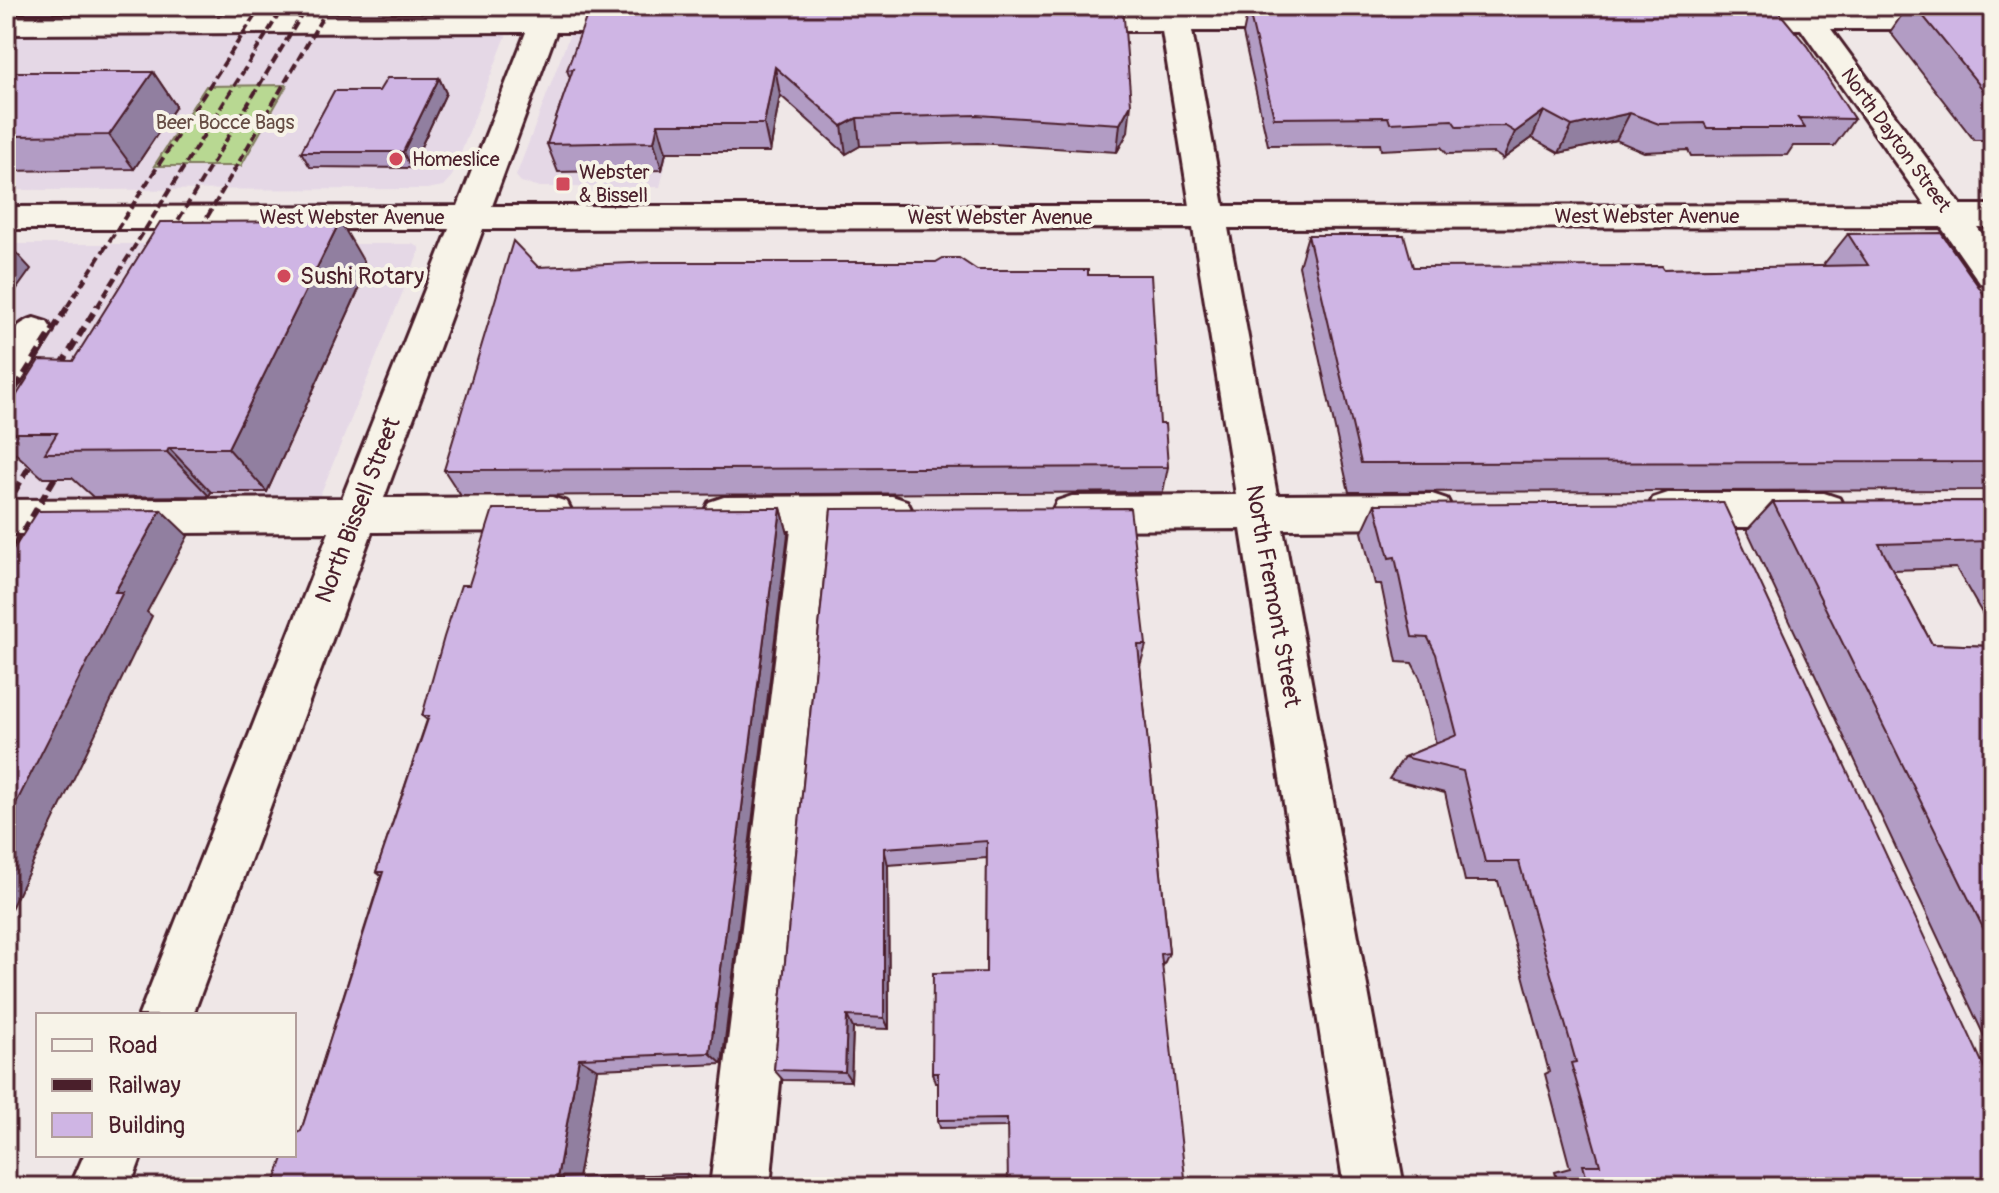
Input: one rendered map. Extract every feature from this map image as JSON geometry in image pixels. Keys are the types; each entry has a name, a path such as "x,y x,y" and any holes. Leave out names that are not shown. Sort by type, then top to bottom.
{"street":[{"path":"1695,20 1804,13 1993,20"},
{"name":"North Dayton Street","path":"1804,13 1993,274"},
{"path":"1031,22 1174,14 1340,22"},
{"name":"North Fremont Street","path":"1174,14 1374,1187"},
{"path":"6,25 232,15 547,15 670,23"},
{"name":"North Bissell Street","path":"167,1013 547,15"},
{"name":"West Webster Avenue","path":"6,218 1993,216"},
{"path":"6,373 34,331"},
{"path":"1634,510 1722,532 1868,509"},
{"path":"1034,513 1463,511"},
{"path":"687,514 924,513"},
{"path":"6,517 591,514"},
{"path":"740,1187 814,514"},
{"path":"100,1187 112,1157"}],"shaded area":[{"path":"6,6 238,6 226,23 511,23 452,176 443,186 427,189 6,190"},
{"path":"574,23 700,23 660,187 540,187 521,182 516,176"},
{"path":"6,244 412,244 419,247 419,252 312,515 6,517"}],"green space":[{"name":"Beer Bocce Bags","path":"287,85 241,166 154,166 206,86"}],"building":[{"path":"1123,6 1131,104 1120,124 977,115 857,118 842,126 775,67 764,124 658,124 654,142 547,144 573,69 567,70 590,7"},
{"path":"1774,6 1807,46 1854,119 1798,118 1805,128 1707,128 1704,123 1659,124 1630,113 1572,126 1544,111 1515,132 1505,126 1457,127 1452,120 1390,123 1388,117 1274,118 1248,7"},
{"path":"1915,6 1993,6 1993,102"},
{"path":"6,72 153,72 109,135 6,136"},
{"path":"387,78 439,78 403,152 301,152 334,91 379,91"},
{"path":"340,221 228,448 45,453 57,433 6,433 6,412 39,360 73,361 160,222"},
{"path":"1941,233 1993,307 1993,462 1361,463 1308,235 1404,235 1413,267 1662,266 1664,269 1868,265 1848,234"},
{"path":"513,241 538,267 654,262 936,262 943,258 959,258 977,270 1088,270 1088,275 1151,275 1160,424 1165,424 1168,467 444,470"},
{"path":"1993,501 1993,546 1990,541 1879,544 1932,644 1993,646 1993,948 1773,502"},
{"path":"1723,502 1993,1086 1993,1187 1589,1187 1583,1165 1600,1165 1571,1063 1576,1062 1519,862 1485,862 1463,771 1404,757 1457,735 1436,654 1428,638 1412,637 1395,557 1389,558 1375,504"},
{"path":"781,508 710,1053 579,1058 557,1178 687,1174 685,1187 273,1187 283,1157 296,1157 296,1133 301,1131 383,872 376,872 429,716 422,716 444,637 461,585 469,585 493,509"},
{"path":"1130,508 1146,645 1138,645 1169,953 1161,954 1186,1187 1008,1187 1007,1119 938,1120 938,1073 932,1073 933,973 986,972 987,841 884,848 884,1018 847,1016 845,1072 774,1070 831,509"},
{"path":"161,510 115,592 123,592 6,823 6,561 38,511"}],"railway":[{"path":"67,307 261,6"},
{"path":"97,307 284,6"},
{"path":"165,242 307,6"},
{"path":"194,240 329,6"},
{"path":"6,403 69,305"},
{"path":"52,380 98,305"},
{"path":"6,506 41,447"},
{"path":"6,561 67,457"}],"place":[{"name":"Homeslice","path":"396,159"},
{"name":"Webster & Bissell","path":"563,184"},
{"name":"Sushi Rotary","path":"284,276"}]}
